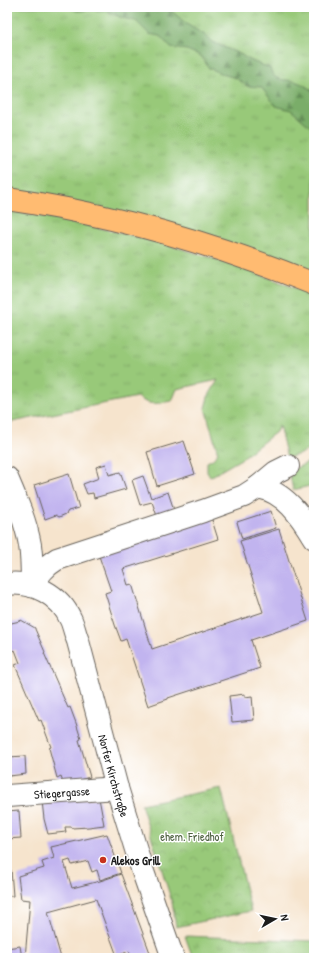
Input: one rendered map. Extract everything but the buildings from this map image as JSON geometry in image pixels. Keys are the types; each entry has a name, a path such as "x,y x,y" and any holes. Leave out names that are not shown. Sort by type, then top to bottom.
{"main road":[{"path":"7,199 81,212 144,227 264,265 314,284"}],"street":[{"path":"32,586 48,564 58,559 244,496 276,472 288,466"},
{"path":"7,478 17,501 29,538 32,586"},
{"path":"258,487 266,488 286,501 297,512 314,538"},
{"path":"7,584 32,586"},
{"name":"Norfer Kirchstraße","path":"32,586 52,596 61,605 71,620 78,641 117,788 142,868 173,958"},
{"name":"Stiegergasse","path":"7,796 117,788"}],"green space":[{"path":"7,7 314,7 314,274 7,189"},
{"path":"68,7 163,7 205,35 212,42 242,55 251,61 270,68 274,76 277,78 299,83 314,92 314,130 291,110 276,106 261,87 247,86 236,78 209,68 201,56 187,50 171,48 160,36 149,34 136,21 122,18 110,12 95,10 77,11"},
{"path":"7,210 98,228 161,243 254,272 314,296 314,447 300,454 287,458 279,425 276,432 241,459 210,477 207,472 207,462 213,459 218,453 205,408 208,397 218,380 177,389 172,401 150,403 137,397 7,423"},
{"path":"314,460 314,485 293,490 290,476 296,468"},
{"name":"ehem. Friedhof","path":"221,788 251,911 176,927 172,902 141,804"},
{"path":"185,936 314,941 314,958 193,958"}],"place":[{"name":"Alekos Grill","path":"103,860"}]}
